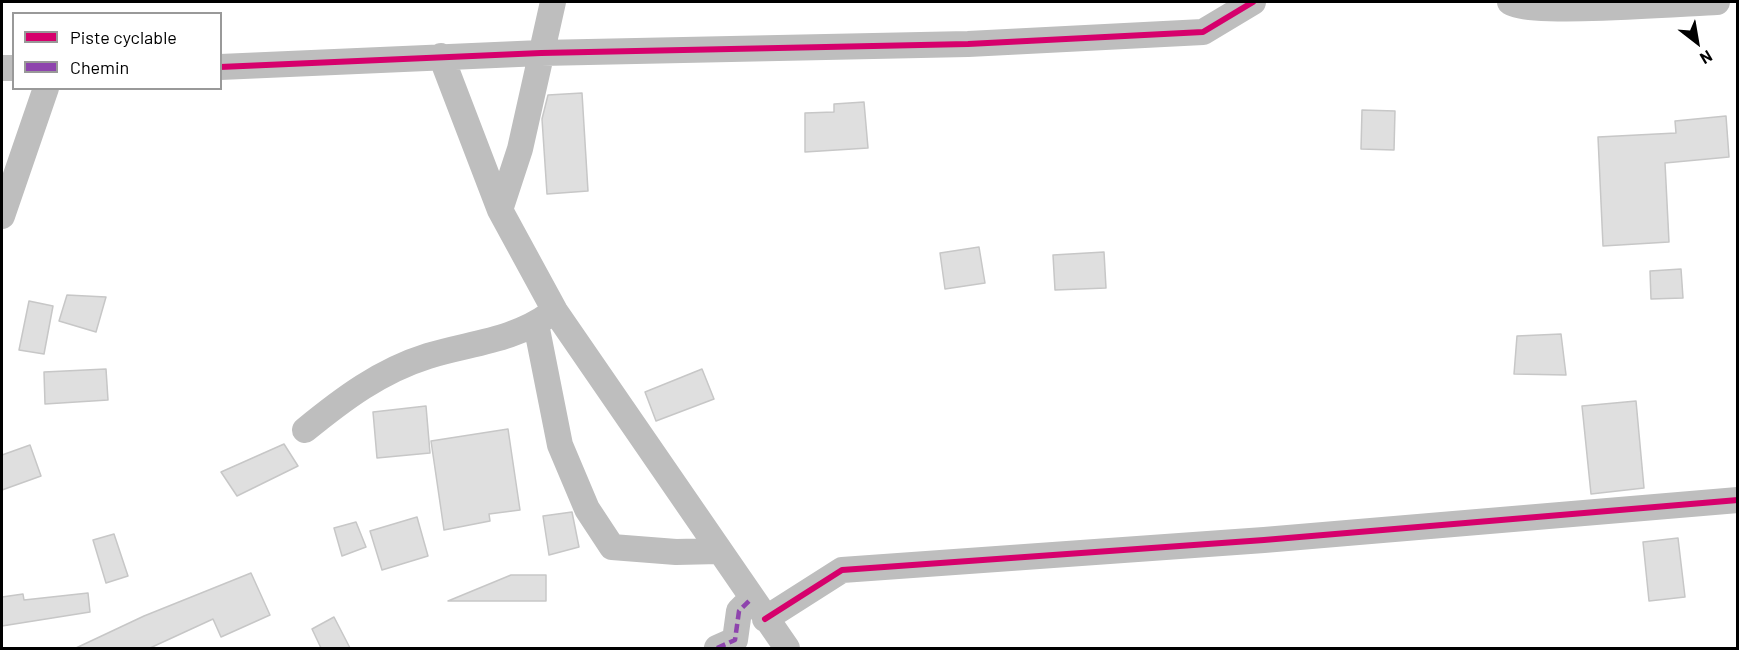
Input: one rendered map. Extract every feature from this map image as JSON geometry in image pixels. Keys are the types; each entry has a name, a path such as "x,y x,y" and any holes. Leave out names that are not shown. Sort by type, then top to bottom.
{"street":[{"path":"500,210 520,150 553,2"},
{"path":"222,68 441,56 968,45 1203,32 1253,2"},
{"path":"1510,2 1514,6 1548,9 1737,3"},
{"path":"441,56 500,210 545,317 719,551 787,648"},
{"path":"2,216 45,90"},
{"path":"305,430 341,400 387,371 429,356 511,336 545,317"},
{"path":"545,317 560,445 586,509 612,547 676,552 719,551"},
{"path":"717,648 735,640 739,611 758,609 842,570 1264,540 1737,500"}],"building":[{"path":"582,93 588,191 547,194 542,119 548,95"},
{"path":"864,102 868,148 805,152 805,113 834,112 834,104"},
{"path":"1362,110 1395,111 1394,150 1361,149"},
{"path":"1726,116 1729,157 1665,163 1669,242 1603,246 1598,137 1676,133 1675,121"},
{"path":"979,247 985,283 945,289 940,253"},
{"path":"1104,252 1106,288 1055,290 1053,255"},
{"path":"1681,269 1683,298 1651,299 1650,271"},
{"path":"67,295 106,297 96,332 59,321"},
{"path":"29,301 53,306 44,354 19,350"},
{"path":"1561,334 1566,375 1514,374 1517,336"},
{"path":"106,369 108,400 45,404 44,372"},
{"path":"702,369 714,399 656,421 645,392"},
{"path":"1636,401 1644,488 1591,494 1582,406"},
{"path":"426,406 430,453 377,458 373,412"},
{"path":"508,429 520,510 489,514 490,521 444,530 431,441"},
{"path":"284,444 298,466 237,496 221,472"},
{"path":"30,445 41,476 2,490 2,455"},
{"path":"572,512 579,547 549,555 543,516"},
{"path":"417,517 428,556 382,570 370,531"},
{"path":"356,522 366,547 342,556 334,528"},
{"path":"114,534 128,576 106,583 93,540"},
{"path":"1678,538 1685,597 1649,601 1643,542"},
{"path":"251,573 270,615 221,637 213,619 150,648 76,648 144,616"},
{"path":"511,575 546,575 546,601 448,601"},
{"path":"88,593 90,612 2,626 2,597 23,594 24,600"},
{"path":"334,617 350,648 321,648 312,629"}],"marked path":[{"path":"717,648 735,640 739,611 751,599"}],"cycle path":[{"path":"222,67 541,53 968,44 1203,32 1253,2"},
{"path":"765,619 842,570 1264,540 1738,500"}]}
